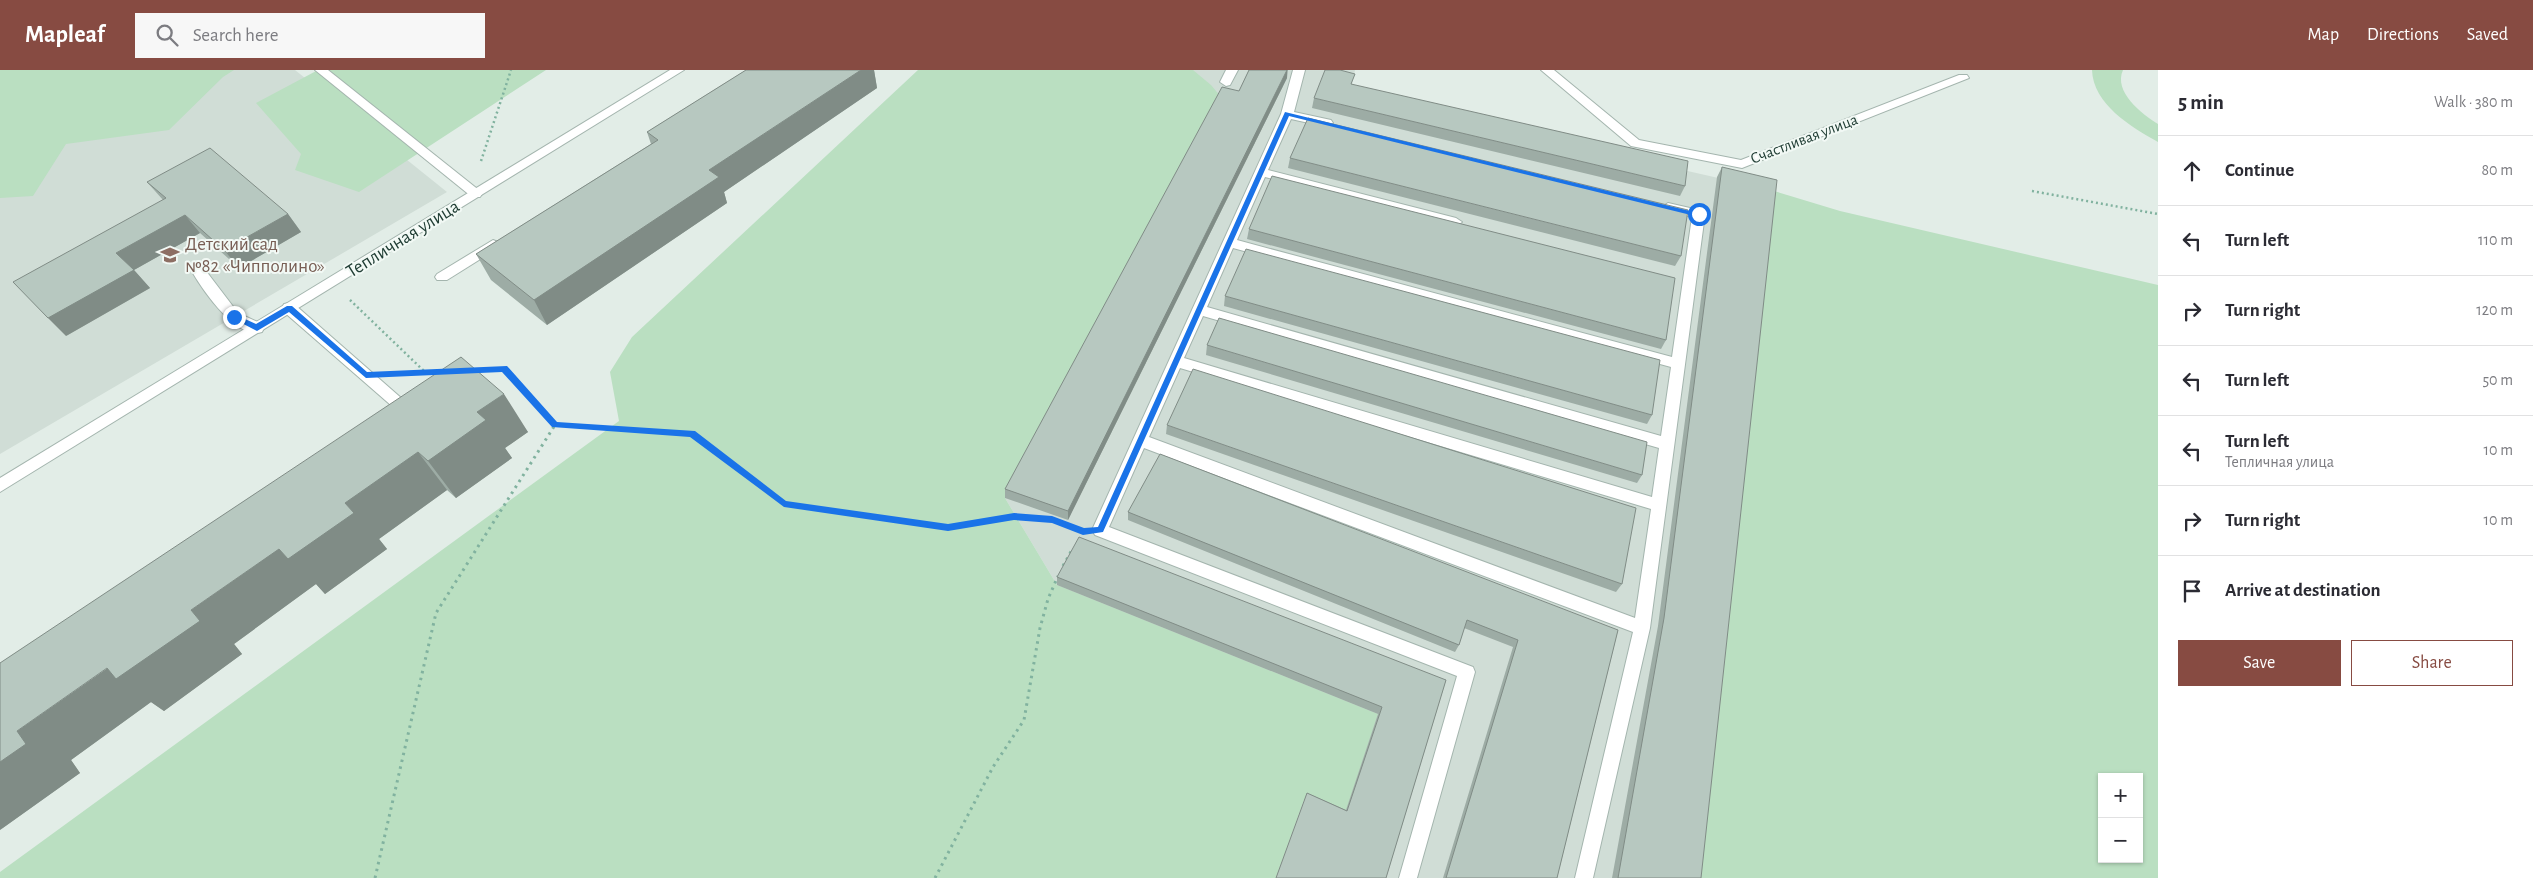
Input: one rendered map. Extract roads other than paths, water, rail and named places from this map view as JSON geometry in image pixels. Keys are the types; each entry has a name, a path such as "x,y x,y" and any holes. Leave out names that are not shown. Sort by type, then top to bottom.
{"street":[{"path":"321,70 476,194"},
{"name":"Тепличная улица","path":"0,486 678,70"},
{"path":"1226,82 1232,70"},
{"path":"1299,70 1287,114 1100,530 1467,672 1408,878"},
{"name":"Счастливая улица","path":"1547,70 1635,143 1742,164 1963,78"},
{"path":"1287,114 1345,128"},
{"path":"1261,172 1470,226"},
{"path":"1584,878 1642,628 1678,364 1684,281 1699,214 1651,203"},
{"path":"442,276 501,240"},
{"path":"1229,242 1678,364"},
{"path":"198,270 234,317 257,328"},
{"path":"289,308 403,408 386,419"},
{"path":"1199,310 1668,444"},
{"path":"1176,361 1659,505"},
{"path":"1140,440 1642,628"}],"place":[{"name":"Детский сад №82 «Чипполино»","path":"170,255"}]}
